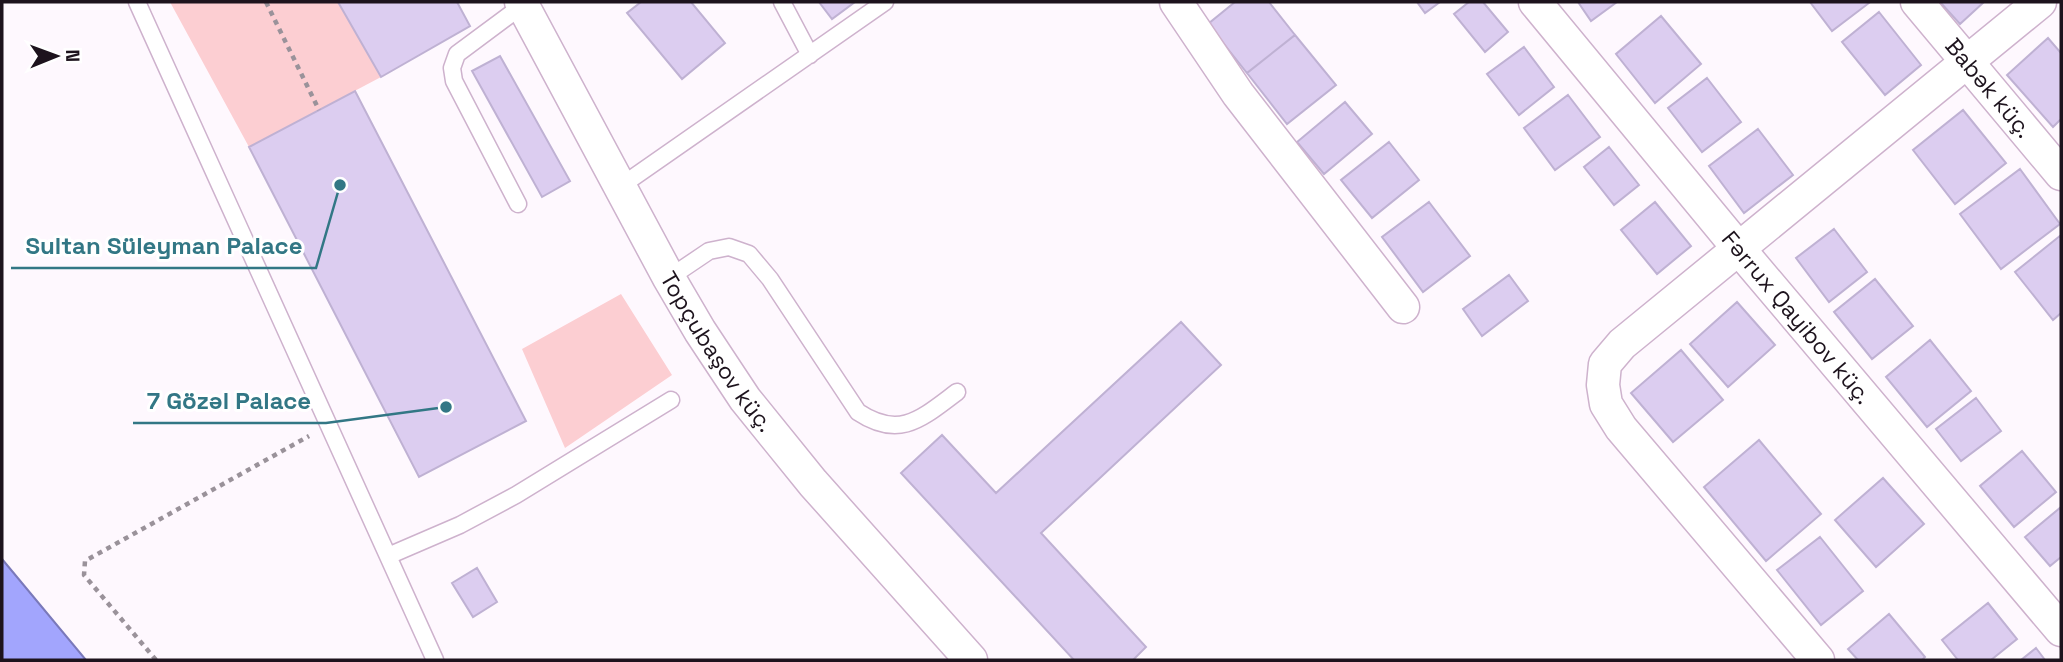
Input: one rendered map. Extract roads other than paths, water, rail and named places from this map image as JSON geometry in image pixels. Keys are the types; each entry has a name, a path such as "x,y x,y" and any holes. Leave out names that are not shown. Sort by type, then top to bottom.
{"street":[{"path":"1176,2 1246,104 1403,307"},
{"name":"Fərrux Qayibov küç.","path":"1535,2 1739,249 2061,630"},
{"name":"Babək küç.","path":"1917,2 2061,174"},
{"path":"1818,660 1621,428 1606,404 1603,385 1605,363 1622,344 2040,2"},
{"name":"Topçubaşov küç.","path":"522,3 669,278 745,399 962,657"}],"lane":[{"path":"137,2 435,660"},
{"path":"782,2 810,55"},
{"path":"621,186 885,2"},
{"path":"518,204 454,81 452,68 457,54 522,3"},
{"path":"669,278 709,251 729,247 750,254 770,279 858,412 875,423 890,425 918,421 957,392"},
{"path":"388,556 460,525 516,495 671,400"}],"water":[{"path":"2,559 86,660 2,660"}],"place":[{"name":"Sultan Süleyman Palace","path":"340,185"},
{"name":"7 Gözəl Palace","path":"446,407"}]}
